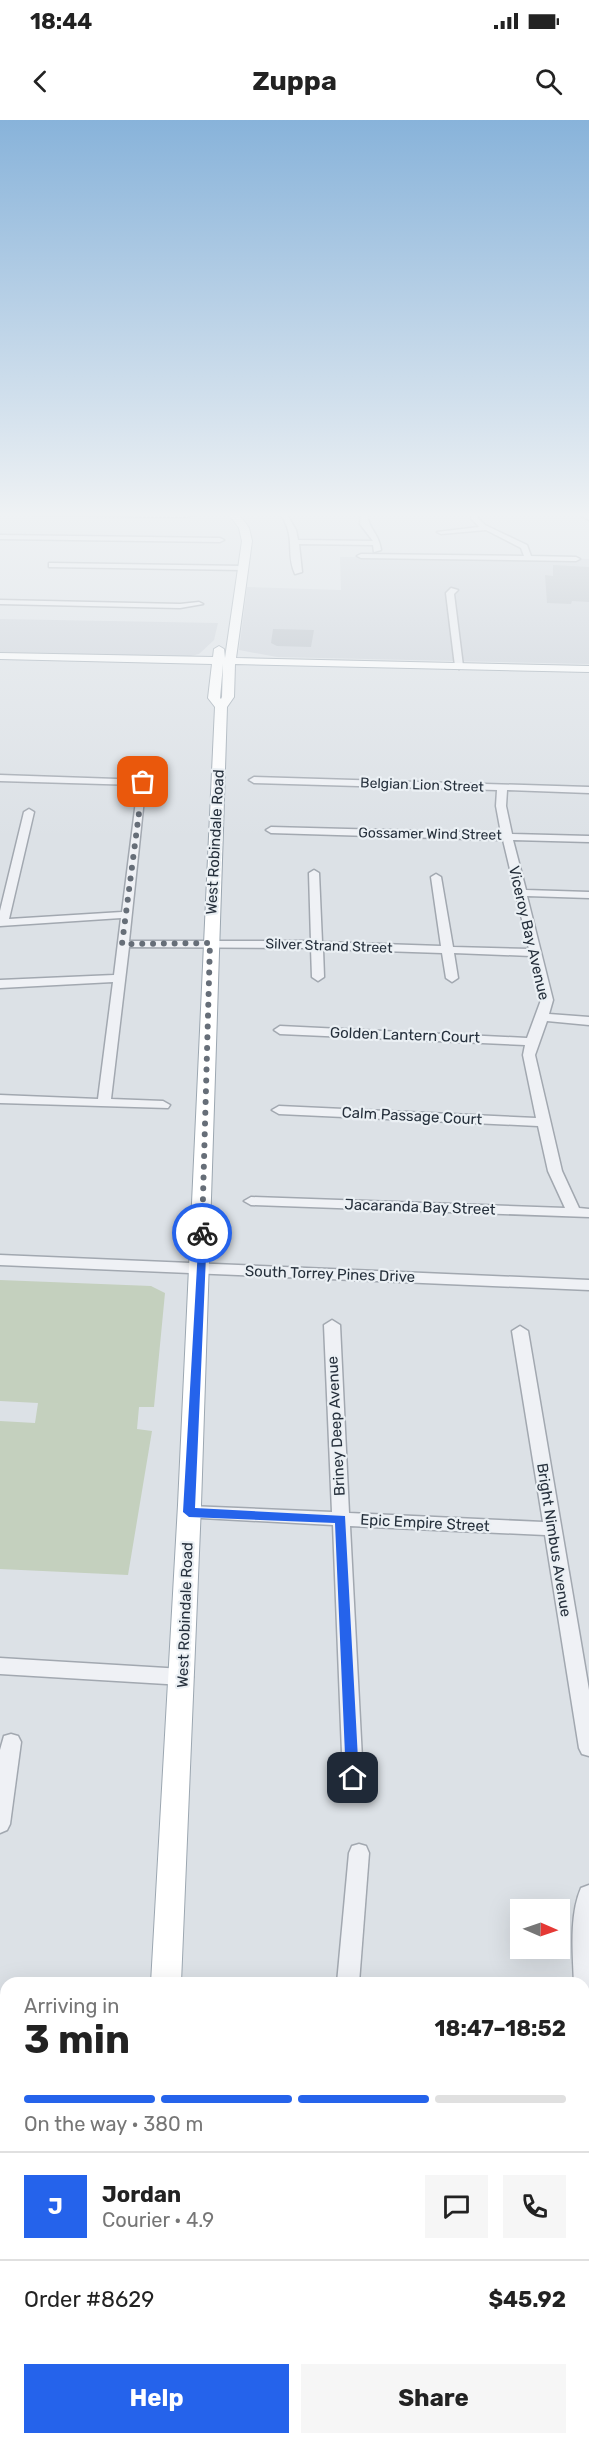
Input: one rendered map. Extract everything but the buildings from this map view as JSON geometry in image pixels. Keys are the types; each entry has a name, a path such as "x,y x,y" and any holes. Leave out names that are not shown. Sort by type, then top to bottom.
{"main road":[{"name":"West Robindale Road","path":"166,1977 183,1677 201,1269 210,943 225,702 236,622"},
{"name":"West Robindale Road","path":"182,660 202,654 221,639 210,671 214,698 225,702"},
{"path":"232,648 245,655 321,663 589,676"},
{"path":"0,660 46,657 182,660 210,671"},
{"path":"0,660 210,671 230,664 321,663"},
{"path":"230,664 262,669 395,672 520,667 589,669"},
{"path":"166,667 210,671"},
{"path":"225,702 244,676 262,669"}],"street":[{"path":"454,622 460,670"},
{"path":"0,778 143,782 104,1103"},
{"name":"Belgian Lion Street","path":"254,780 589,790"},
{"name":"Viceroy Bay Avenue","path":"502,787 501,806 507,836 547,1000 544,1017 531,1042"},
{"path":"29,812 2,922 126,915"},
{"name":"Gossamer Wind Street","path":"271,830 589,839"},
{"path":"314,873 318,977"},
{"path":"436,877 452,978"},
{"path":"521,893 589,895"},
{"name":"Silver Strand Street","path":"122,944 210,943 537,953"},
{"path":"0,984 118,978"},
{"path":"544,1017 589,1022"},
{"name":"Golden Lantern Court","path":"280,1030 531,1042"},
{"path":"531,1042 529,1055 555,1171 574,1213"},
{"path":"0,1099 163,1105"},
{"name":"Calm Passage Court","path":"279,1110 544,1122"},
{"name":"Jacaranda Bay Street","path":"251,1201 589,1214"},
{"name":"South Torrey Pines Drive","path":"0,1260 589,1285"},
{"name":"Briney Deep Avenue","path":"332,1325 353,1778"},
{"name":"Bright Nimbus Avenue","path":"520,1331 589,1748"},
{"name":"Epic Empire Street","path":"189,1512 553,1529"},
{"path":"0,1666 183,1677"},
{"path":"0,1824 11,1742"},
{"path":"349,1977 359,1853"},
{"path":"585,1977 584,1933 589,1895"}],"shaded area":[{"path":"0,622 218,623 214,640 199,654 187,657 0,653"},
{"path":"243,622 589,622 589,664 277,657 239,650"}],"green space":[{"path":"0,1280 151,1286 165,1293 154,1407 139,1407 137,1429 152,1431 128,1575 0,1569 0,1421 35,1423 38,1403 0,1401"}],"way so far":[{"path":"143,782 122,944 210,943 202,1233"}],"route":[{"path":"202,1233 189,1512 341,1519 353,1778"}]}
